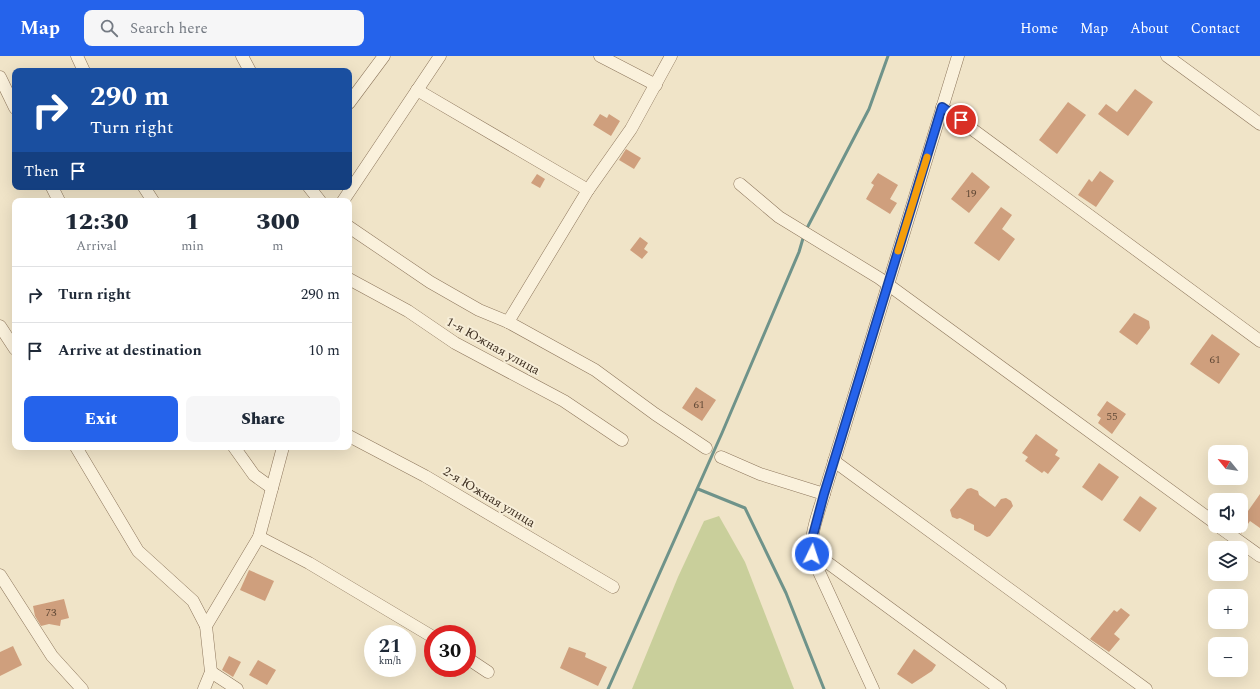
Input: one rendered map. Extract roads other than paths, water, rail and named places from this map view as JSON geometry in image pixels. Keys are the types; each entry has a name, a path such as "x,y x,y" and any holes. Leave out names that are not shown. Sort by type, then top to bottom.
{"street":[{"path":"77,56 83,68"},
{"path":"242,56 248,68"},
{"path":"352,99 384,56"},
{"path":"352,188 440,56"},
{"path":"600,56 656,85"},
{"path":"508,322 588,190 631,129 671,56"},
{"path":"873,689 813,556 812,539 834,460 958,56"},
{"path":"1167,56 1260,124"},
{"path":"0,77 12,102"},
{"path":"417,90 588,190"},
{"path":"942,107 1260,341"},
{"path":"740,184 779,217 888,284 1208,519"},
{"path":"311,190 318,198"},
{"path":"352,229 430,282 479,310 508,322 595,370 655,414 706,448"},
{"name":"1-я Южная улица","path":"352,281 408,311 455,343 564,401 622,440"},
{"path":"0,326 12,344"},
{"name":"2-я Южная улица","path":"352,438 425,476 613,587"},
{"path":"78,450 138,551 193,601 206,626 211,672 204,689"},
{"path":"236,450 254,475 272,488"},
{"path":"206,626 259,537 281,450"},
{"path":"722,457 760,474 824,494"},
{"path":"834,460 1146,689"},
{"path":"1228,533 1260,556"},
{"path":"259,537 309,563 424,632"},
{"path":"813,556 824,560 1000,689"},
{"path":"0,575 52,656 82,689"},
{"path":"476,664 488,672"},
{"path":"211,672 236,689"}],"waterway":[{"path":"806,230 869,109 888,56"},
{"path":"608,689 722,433 799,252 804,235"},
{"path":"698,489 745,508 786,593 824,689"}]}
